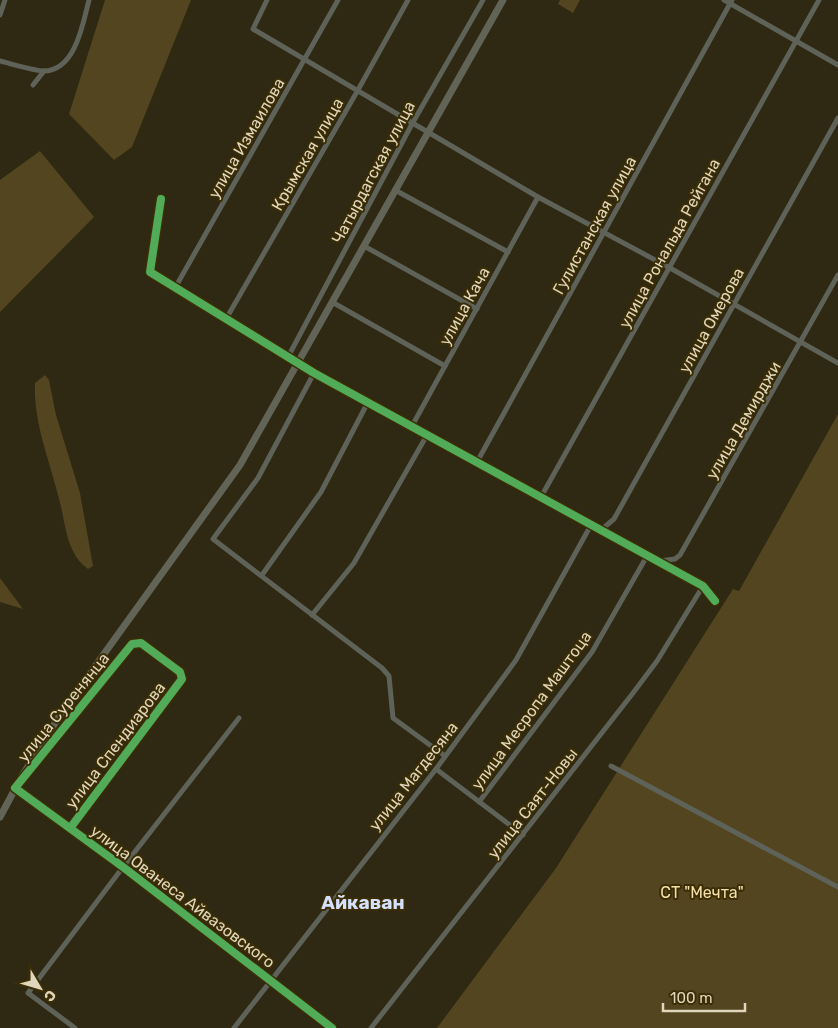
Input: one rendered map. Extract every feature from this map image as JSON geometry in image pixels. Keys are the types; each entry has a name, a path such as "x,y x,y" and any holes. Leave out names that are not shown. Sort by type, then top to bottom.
{"main road":[{"path":"0,817 15,788 60,715 240,465 503,0"}],"street":[{"path":"0,14 5,0"},
{"path":"0,61 44,71 60,66 72,54 80,37 89,0"},
{"path":"267,0 252,29 538,197 670,268 838,363"},
{"name":"улица Измаилова","path":"175,288 338,0"},
{"name":"Крымская улица","path":"226,319 408,0"},
{"name":"Чатырдагская улица","path":"288,357 412,124 483,0"},
{"path":"724,0 731,2 838,65"},
{"name":"улица Рональда Рейгана","path":"541,497 820,0"},
{"name":"Гулистанская улица","path":"477,462 731,2"},
{"path":"33,85 44,71"},
{"name":"улица Омерова","path":"601,530 614,519 838,118"},
{"path":"395,190 508,252"},
{"name":"улица Кача","path":"412,426 538,197"},
{"path":"161,199 150,272 314,373 703,586 715,601"},
{"path":"364,246 476,309"},
{"name":"улица Демирджи","path":"657,561 675,559 680,555 838,275"},
{"path":"332,302 445,366"},
{"path":"314,373 258,478 213,539 382,668 389,676 393,718 445,756"},
{"path":"262,575 321,492 368,402"},
{"path":"312,615 354,563 427,435"},
{"name":"улица Магдесяна","path":"234,1028 436,769 516,660 592,525"},
{"name":"улица Месропа Маштоца","path":"479,802 592,652 647,556"},
{"name":"улица Саят-Новы","path":"371,1028 657,661 703,586"},
{"name":"улица Суренянца","path":"15,788 132,644 141,643 180,672 182,679"},
{"name":"улица Спендиарова","path":"71,827 182,679"},
{"path":"75,1028 28,992 239,718"},
{"path":"611,766 838,888"},
{"path":"436,769 523,835"},
{"name":"улица Ованеса Айвазовского","path":"15,788 71,827 332,1028"}],"green space":[{"path":"105,0 191,0 132,147 114,160 69,114"},
{"path":"560,0 580,0 573,13 558,4"},
{"path":"40,151 94,217 0,312 0,180"},
{"path":"45,375 49,380 56,415 80,493 93,566 88,569 81,563 70,545 39,427 35,383"},
{"name":"СТ \"Мечта\"","path":"838,414 838,1028 437,1028 556,868 733,589 739,591"},
{"path":"0,578 23,609 0,602"}],"cycle path":[{"path":"161,199 150,272 314,373 703,586 715,601"},
{"path":"71,827 182,679 180,672 141,643 132,644 15,788 123,867 332,1028"}],"district":[{"name":"Айкаван","path":"363,902"}]}
